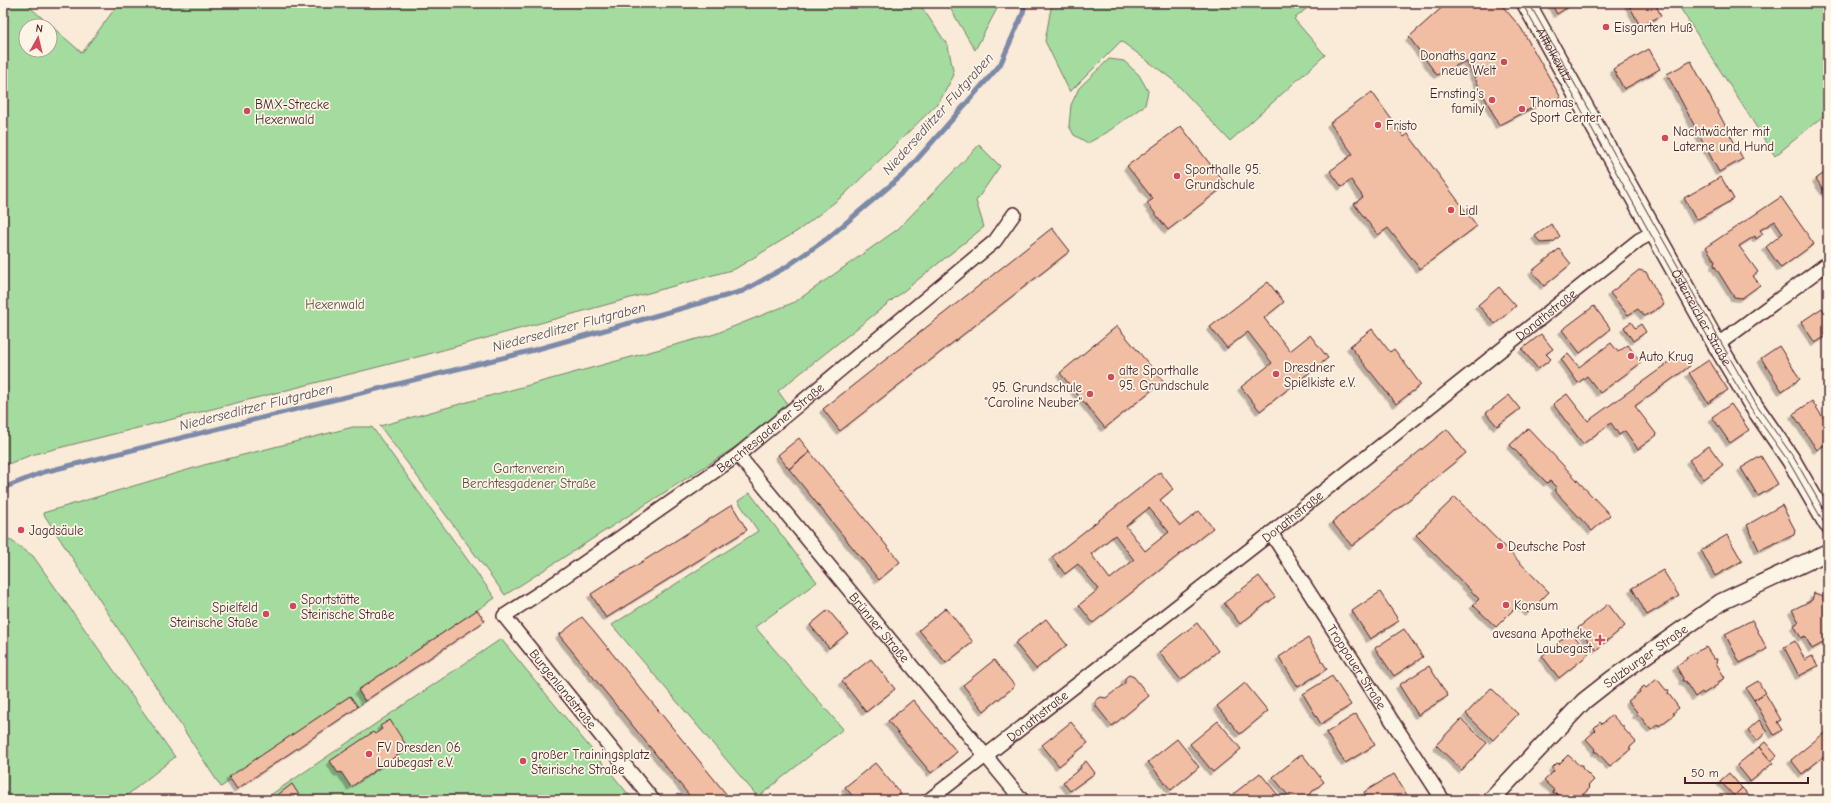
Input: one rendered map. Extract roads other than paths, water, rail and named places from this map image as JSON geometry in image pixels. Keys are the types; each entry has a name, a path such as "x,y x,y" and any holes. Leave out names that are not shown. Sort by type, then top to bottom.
{"main road":[{"name":"Alttolkewitz","path":"1526,3 1583,106"},
{"name":"Österreicher Straße","path":"1583,106 1717,345 1753,405 1791,460 1828,524"}],"street":[{"name":"Berchtesgadener Straße","path":"504,616 561,579 738,455 995,241 1014,214"},
{"name":"Donathstraße","path":"929,800 1271,533 1640,240 1654,232"},
{"path":"1717,345 1828,264"},
{"name":"Brünner Straße","path":"738,455 1022,800"},
{"name":"Troppauer Straße","path":"1271,533 1443,800"},
{"name":"Salzburger Straße","path":"1491,800 1584,701 1612,679 1721,602 1828,552"},
{"name":"Burgenlandstraße","path":"504,616 653,800"}],"waterway":[{"name":"Niedersedlitzer Flutgraben","path":"3,488 44,472 534,350 743,291 786,267 828,238 905,173 1000,65 1023,13 1025,3"}],"tram line":[{"path":"1522,3 1714,348 1752,410 1789,462 1828,530"},
{"path":"1529,3 1757,406 1794,458 1828,517"}],"place":[{"name":"Eisgarten Huß","path":"1606,27"},
{"name":"Donaths ganz neue Welt","path":"1504,62"},
{"name":"Ernsting's family","path":"1492,100"},
{"name":"Thomas Sport Center","path":"1522,109"},
{"name":"BMX-Strecke Hexenwald","path":"247,111"},
{"name":"Fristo","path":"1378,125"},
{"name":"Nachtwächter mit Laterne und Hund","path":"1665,138"},
{"name":"Sporthalle 95. Grundschule","path":"1177,176"},
{"name":"Lidl","path":"1451,210"},
{"name":"Auto Krug","path":"1631,356"},
{"name":"Dresdner Spielkiste e.V.","path":"1276,374"},
{"name":"alte Sporthalle 95. Grundschule","path":"1111,377"},
{"name":"95. Grundschule \"Caroline Neuber\"","path":"1090,394"},
{"name":"Jagdsäule","path":"21,530"},
{"name":"Deutsche Post","path":"1500,546"},
{"name":"Konsum","path":"1506,605"},
{"name":"Sportstätte Steirische Straße","path":"293,606"},
{"name":"Spielfeld Steirische Staße","path":"266,614"},
{"name":"avesana Apotheke Laubegast","path":"1600,640"},
{"name":"FV Dresden 06 Laubegast e.V.","path":"369,754"},
{"name":"großer Trainingsplatz Steirische Straße","path":"523,761"}],"park label":[{"name":"Hexenwald","path":"335,304"},
{"name":"Gartenverein Berchtesgadener Straße","path":"529,476"}]}
